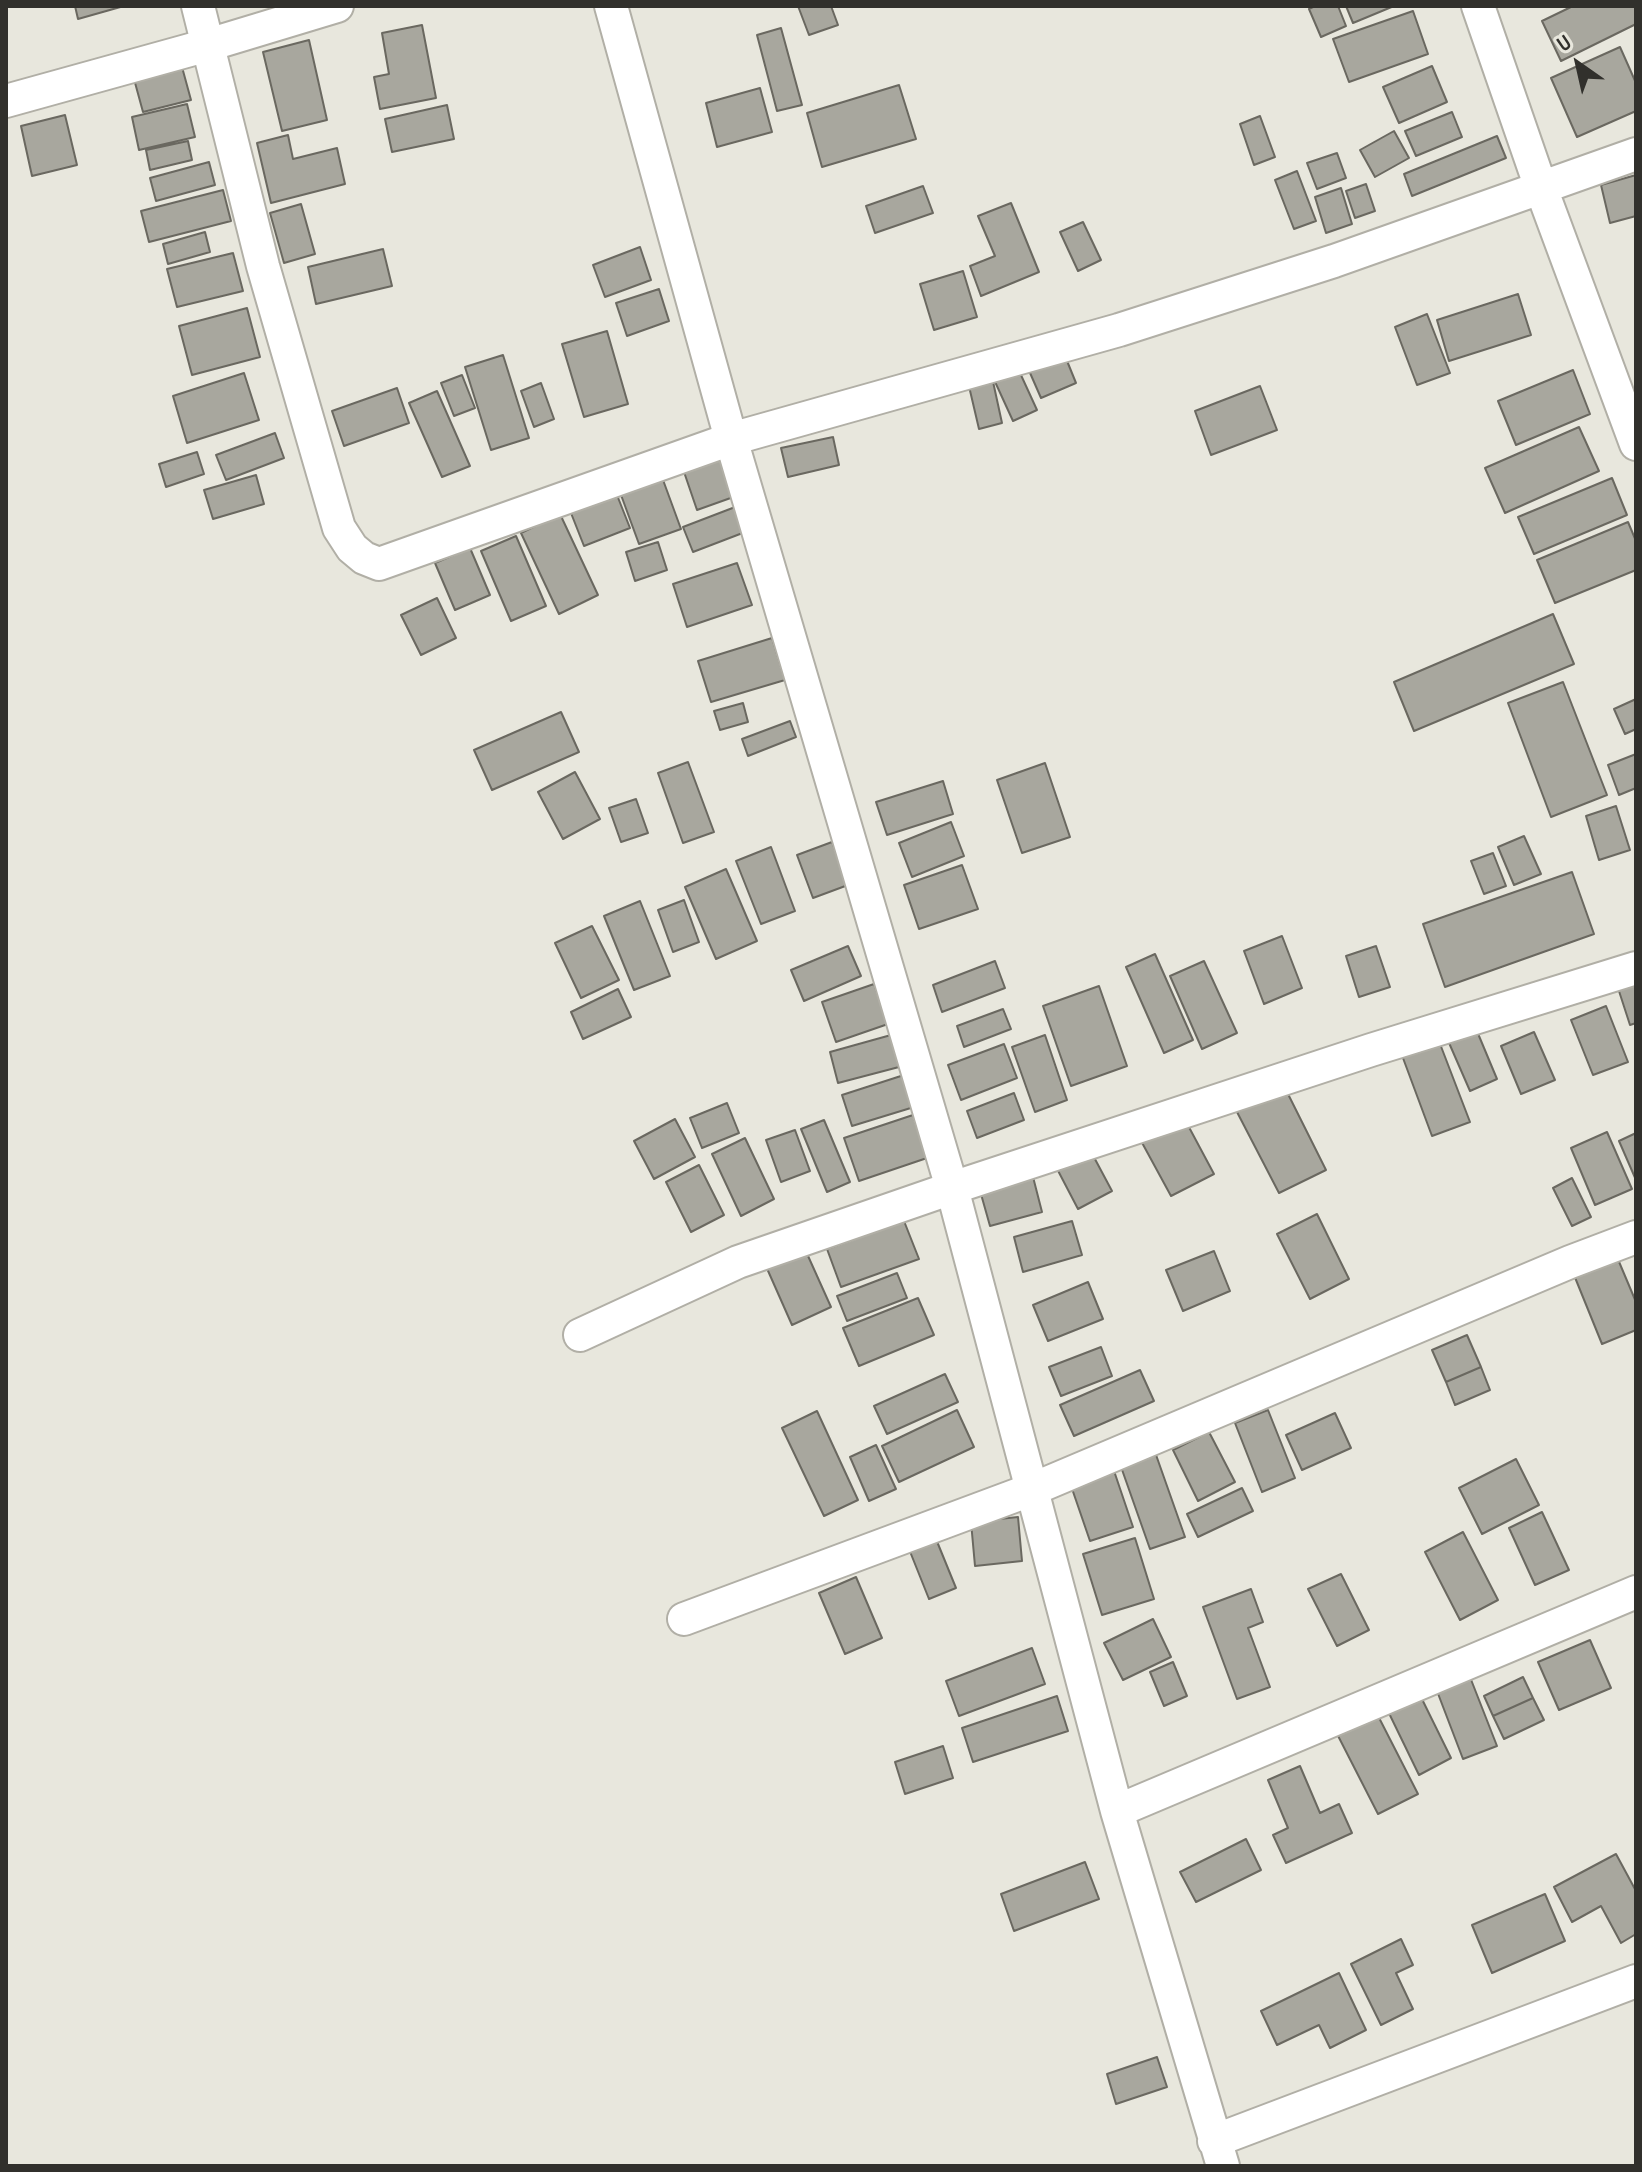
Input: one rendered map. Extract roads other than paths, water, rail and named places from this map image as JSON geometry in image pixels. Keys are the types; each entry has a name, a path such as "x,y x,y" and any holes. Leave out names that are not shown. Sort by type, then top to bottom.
{"street":[{"path":"198,6 263,266 339,528 352,548 364,558 379,564 731,439 1119,330 1334,261 1636,154"},
{"path":"6,101 337,6"},
{"path":"611,6 731,439 952,1188 1117,1811 1218,2153 1636,1981"},
{"path":"1478,6 1541,188 1636,444"},
{"path":"580,1335 738,1262 1371,1050 1636,968"},
{"path":"684,1619 1033,1489 1555,1268 1636,1237"},
{"path":"1117,1811 1636,1592"}]}
